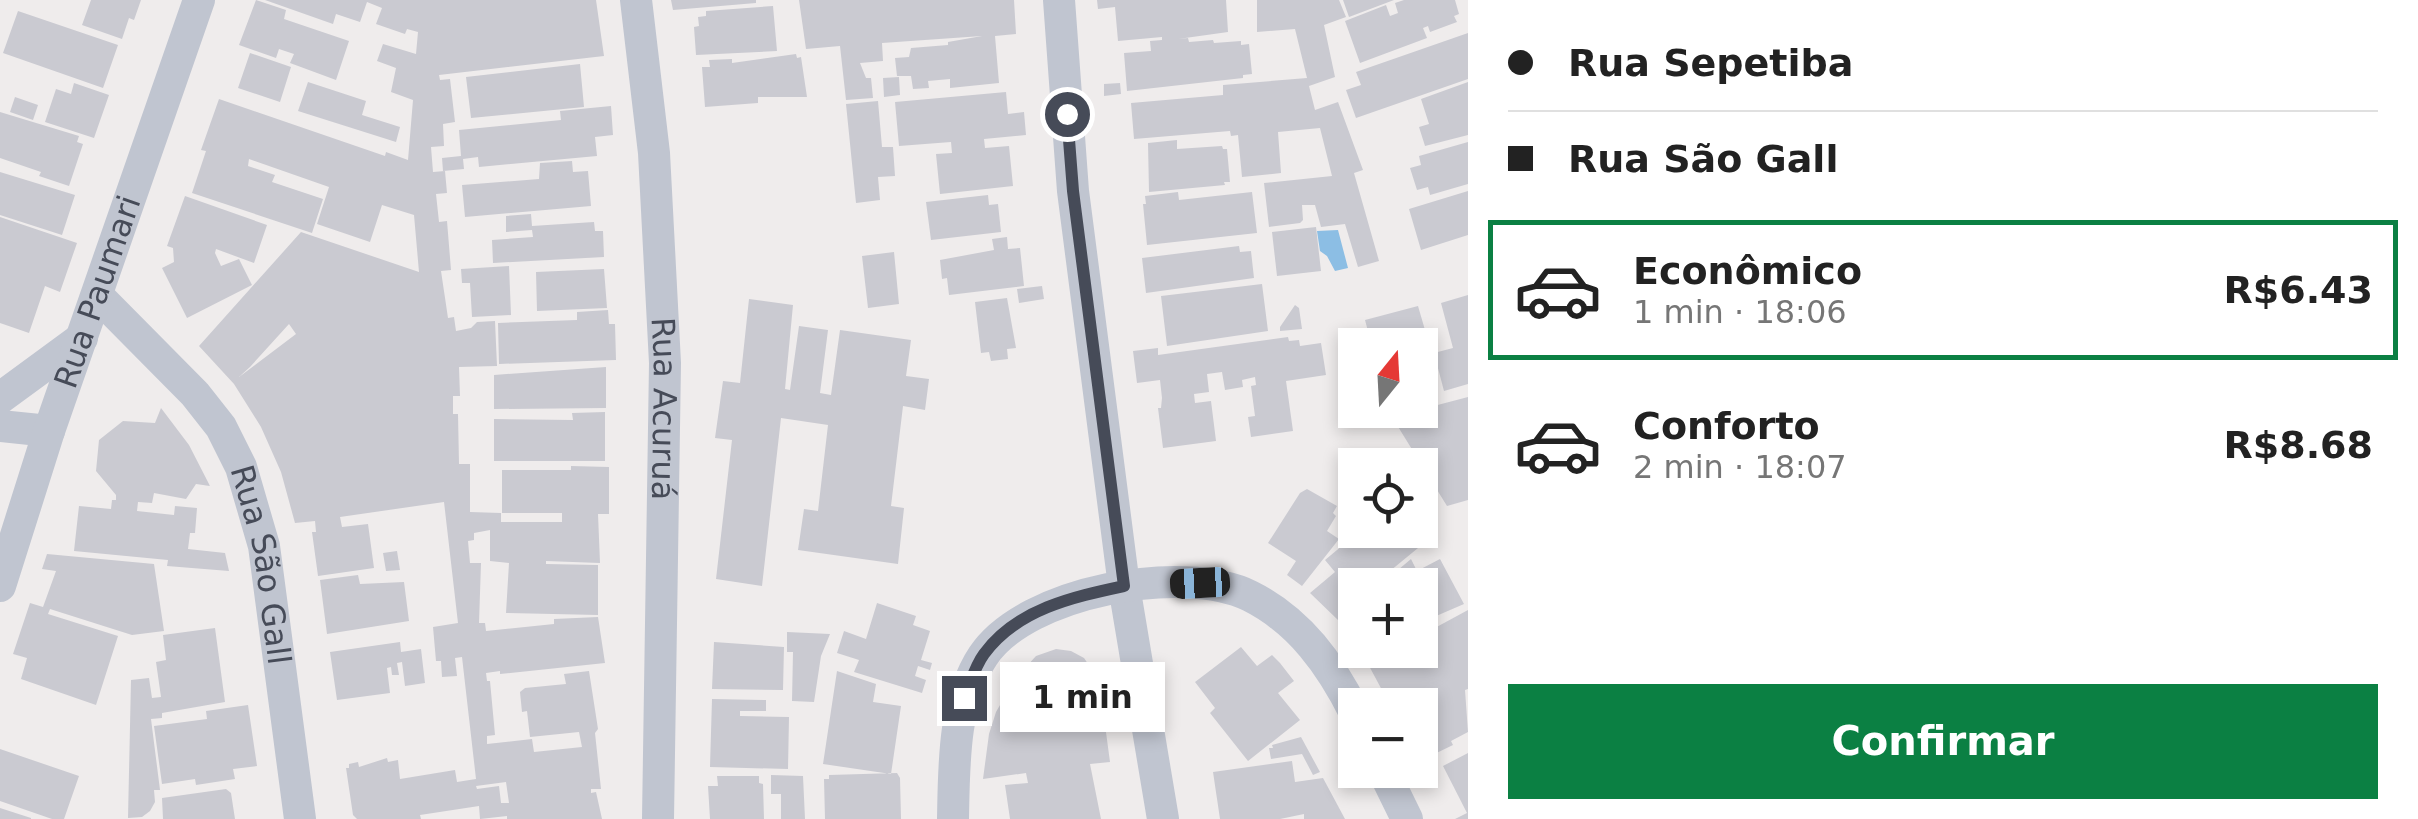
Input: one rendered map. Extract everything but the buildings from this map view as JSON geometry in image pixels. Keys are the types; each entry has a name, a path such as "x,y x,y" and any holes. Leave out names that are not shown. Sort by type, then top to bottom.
{"street":[{"name":"Rua Paumari","path":"0,586 10,523 34,487 49,431 199,0"},
{"name":"Rua Acuruá","path":"636,0 654,153 665,363 658,819"},
{"path":"1058,0 1073,191 1124,586 1163,819"},
{"name":"Rua São Gall","path":"98,296 194,394 220,427 241,467 264,546 300,819"},
{"path":"0,398 82,338 145,345"},
{"path":"0,426 49,431"},
{"path":"0,486 34,487"},
{"path":"953,819 954,769 964,698 983,655 1016,623 1060,600 1124,586 1200,583 1248,595 1288,620 1324,658 1341,688"},
{"path":"1392,788 1407,819"}],"water":[{"path":"1338,230 1348,268 1335,271 1320,251 1317,231"}],"route":[{"path":"964,698 983,655 1016,623 1060,600 1124,586 1073,191 1067,114"}]}
